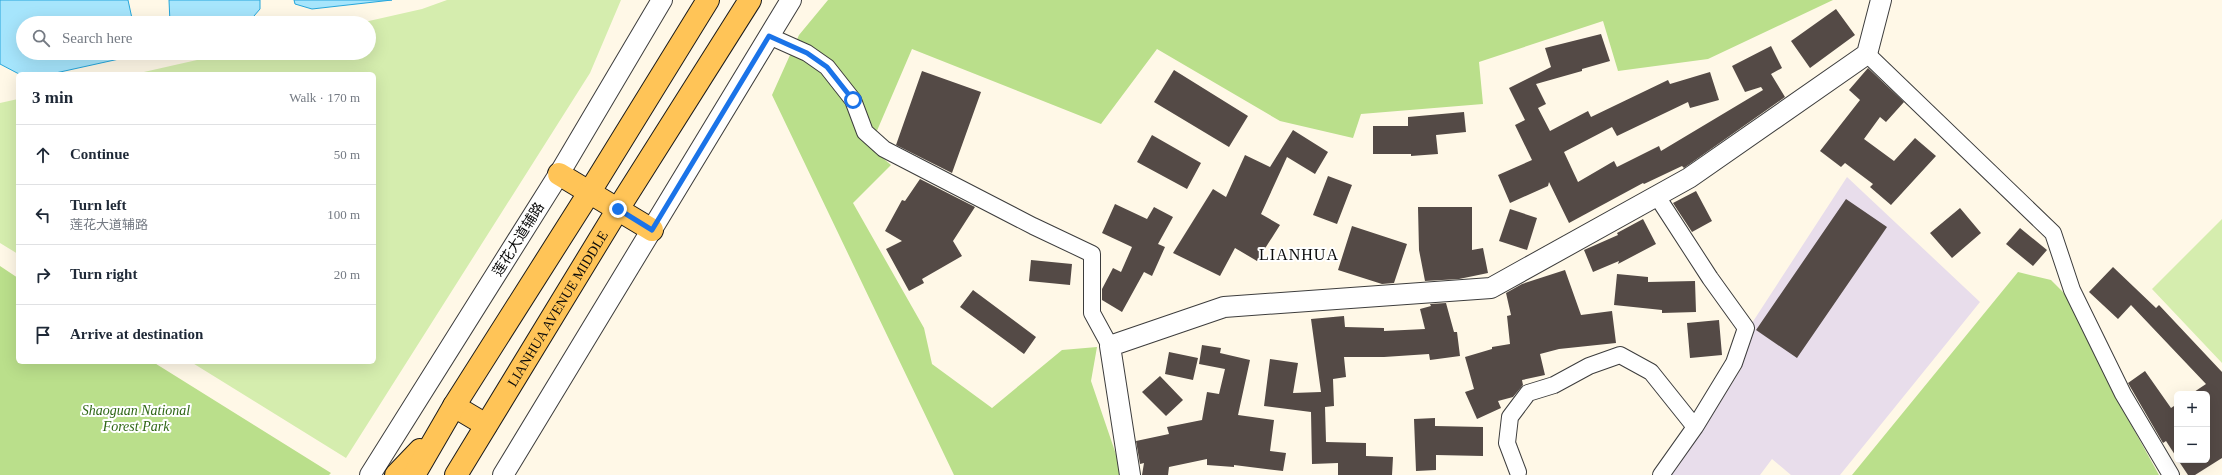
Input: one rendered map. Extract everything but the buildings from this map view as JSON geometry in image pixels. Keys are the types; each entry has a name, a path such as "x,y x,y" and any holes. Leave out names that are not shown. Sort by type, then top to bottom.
{"main road":[{"path":"414,475 450,414 590,193 708,0"},
{"name":"LIANHUA AVENUE MIDDLE","path":"456,475 746,1"},
{"path":"559,174 652,230"},
{"path":"471,475 497,407"},
{"path":"450,414 486,426"},
{"path":"396,475 450,414"}],"street":[{"name":"莲花大道辅路","path":"370,475 559,174 662,0"},
{"path":"503,475 791,0"},
{"path":"1110,346 1224,307 1491,288 1689,178 1867,54 1881,0"},
{"path":"769,36 807,53 827,67 853,100 865,132 884,149 1033,226 1092,254 1092,313 1110,346 1130,475"},
{"path":"1867,54 2053,233 2072,290 2123,394 2171,475"},
{"path":"1661,475 1695,427 1734,363 1746,328 1710,278 1662,204"},
{"path":"1514,474 1507,443 1510,417 1528,393 1554,385 1589,366 1620,355 1651,372 1695,427"}],"shaded area":[{"path":"1847,177 1980,302 1840,475 1791,475 1772,459 1760,475 1670,475 1711,417 1741,369 1752,323"}],"green space":[{"path":"447,0 621,0 590,73 346,458 194,364 376,364 376,72 144,72 197,60 376,60 376,19 422,9"},
{"path":"828,0 1833,0 1708,59 1618,71 1603,21 1479,62 1483,104 1361,114 1353,138 1280,121 1157,49 1101,124 912,49 870,147 891,165 853,203 924,328 932,364 992,408 1062,350 1097,347 1091,381 1123,475 954,475 772,95 799,35"},
{"path":"16,99 16,253 0,243 0,103"},
{"path":"2222,219 2222,363 2152,289"},
{"name":"Shaoguan National Forest Park","path":"0,266 16,277 16,364 156,364 331,473 329,475 0,475"},
{"path":"2018,272 2051,280 2066,295 2118,401 2159,475 1852,475"}],"water":[{"path":"0,0 128,0 131,16 16,16 16,60 114,60 60,72 16,72 0,64"},
{"path":"169,0 260,0 260,9 254,16 170,16"},
{"path":"294,0 392,0 312,9 295,4"}],"district":[{"name":"LIANHUA","path":"1299,254"}],"route":[{"path":"618,209 652,230 769,36 807,53 827,67 853,100"}]}
